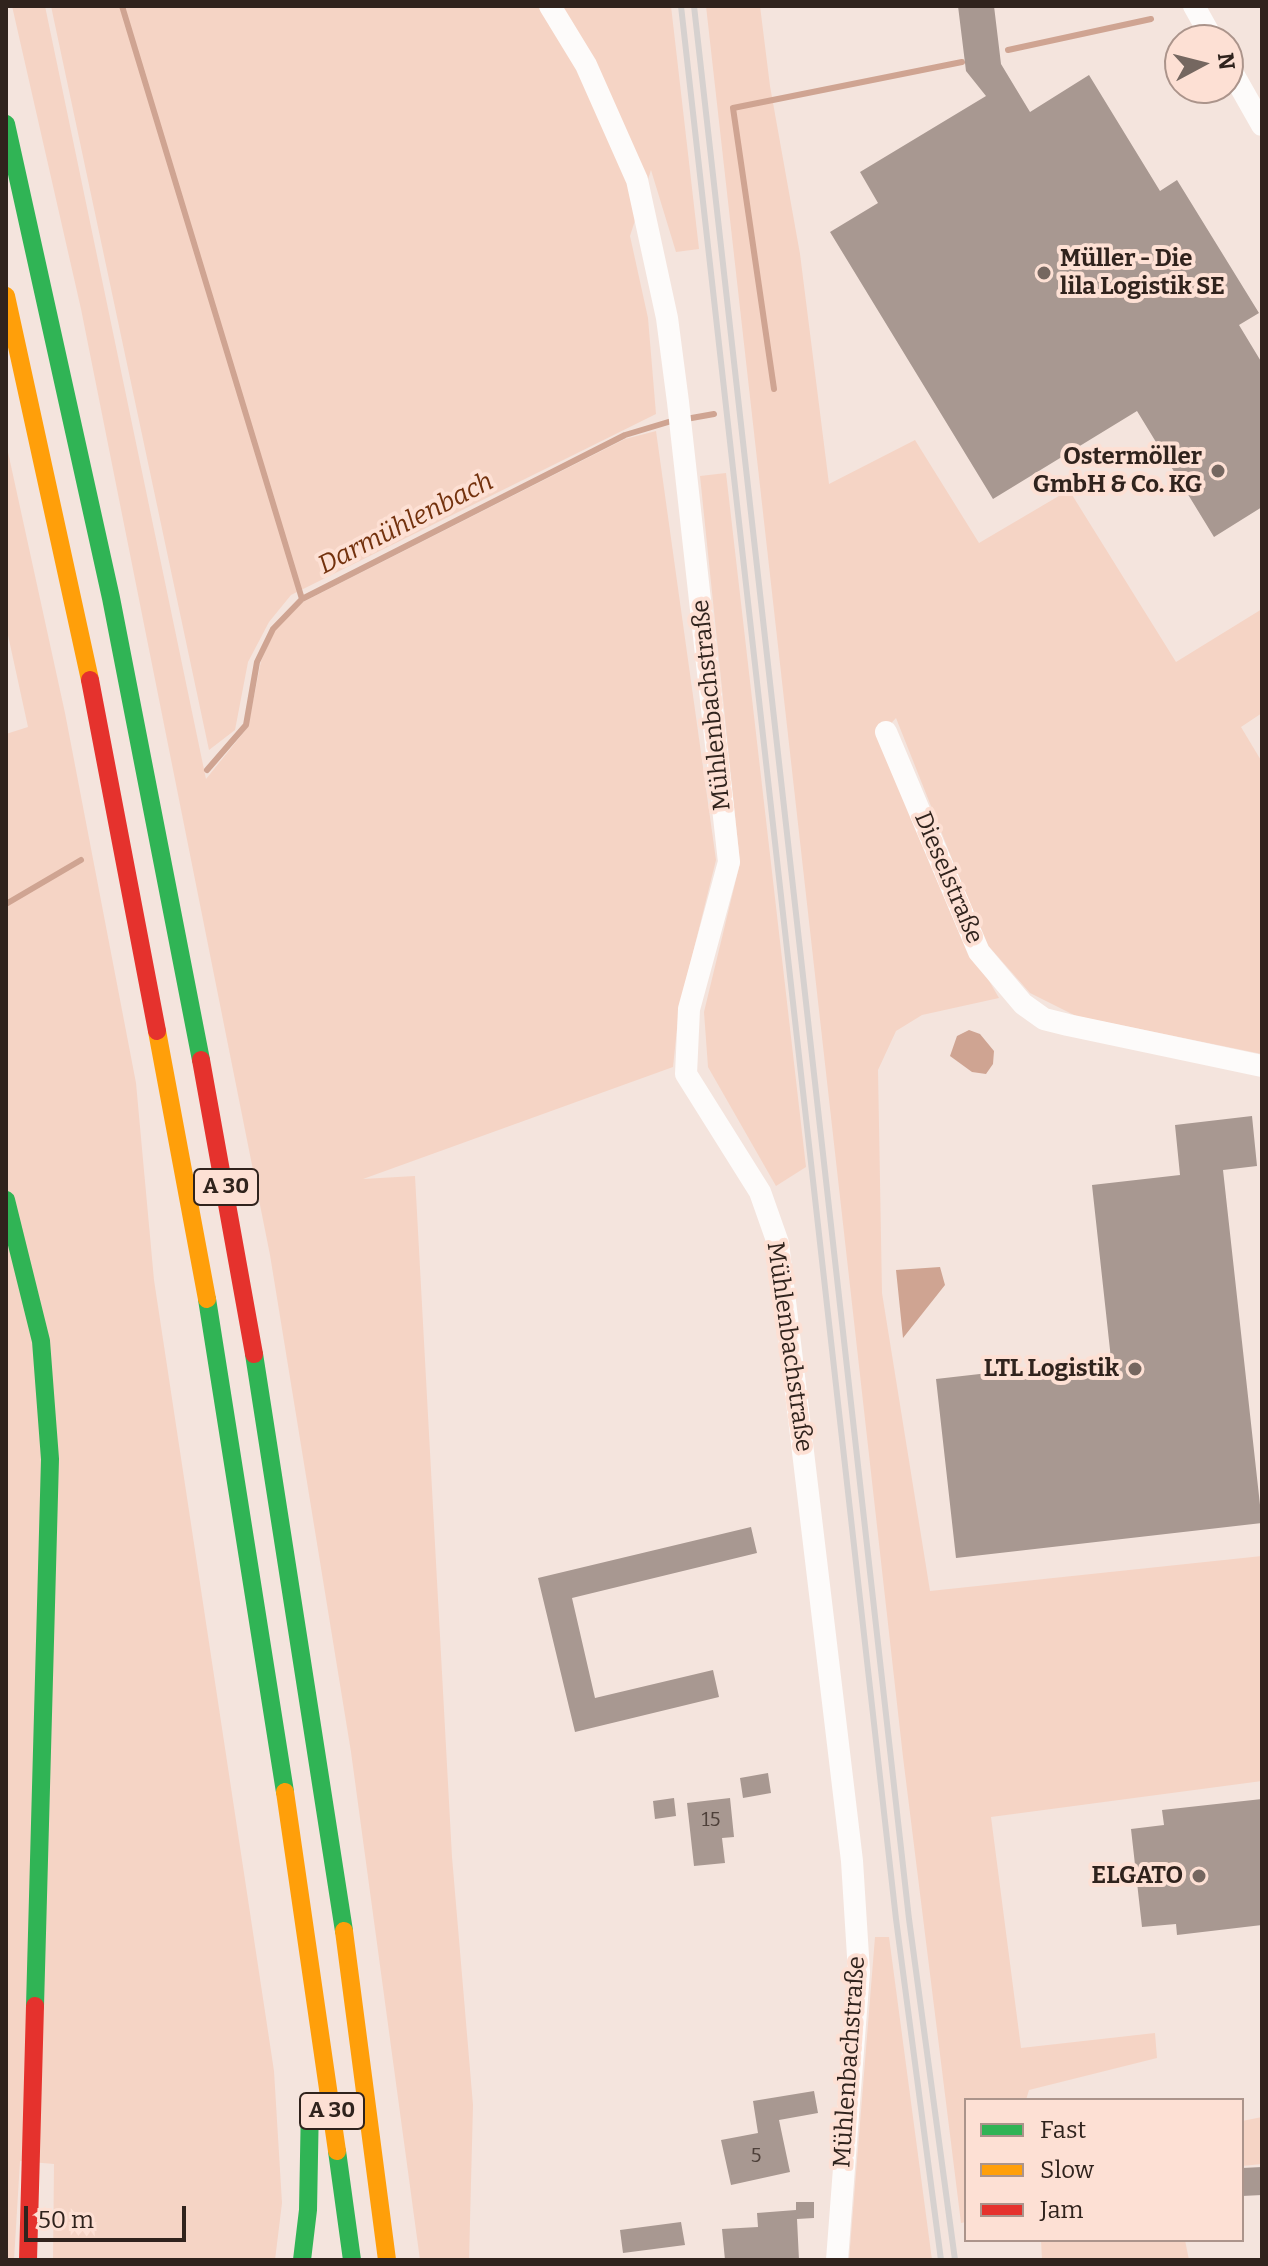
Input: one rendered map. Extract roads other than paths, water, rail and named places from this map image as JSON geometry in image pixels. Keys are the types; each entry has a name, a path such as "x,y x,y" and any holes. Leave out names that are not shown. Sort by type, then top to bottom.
{"main road":[{"name":"A 30","path":"6,124 111,598 240,1264 337,1874 387,2260"},
{"name":"A 30","path":"6,296 75,604 183,1160 261,1621 312,1962 352,2260"},
{"path":"6,1200 41,1341 50,1459 28,2260"},
{"path":"302,2260 308,2210 312,1962"}],"street":[{"name":"Mühlenbachstraße","path":"550,6 586,65 637,180 667,318 682,432 729,862 689,1009 686,1074 760,1192 778,1243 852,1861 859,1972 837,2260"},
{"path":"1194,6 1204,24"},
{"path":"1244,93 1262,125"},
{"name":"Dieselstraße","path":"886,732 979,952 1023,1004 1044,1019 1262,1066"}],"waterway":[{"path":"122,6 302,599"},
{"name":"Darmühlenbach","path":"1008,50 1151,19"},
{"name":"Darmühlenbach","path":"774,389 733,108 962,62"},
{"name":"Darmühlenbach","path":"686,419 714,414"},
{"name":"Darmühlenbach","path":"207,770 246,725 257,662 273,629 302,599 625,435 675,420"},
{"name":"Darmühlenbach","path":"6,904 81,860"}],"railway":[{"path":"681,6 896,1919 941,2260"},
{"path":"694,6 909,1919 955,2260"}],"place":[{"name":"Müller - Die lila Logistik SE","path":"1044,273"},
{"name":"Ostermöller GmbH & Co. KG","path":"1218,471"},
{"name":"LTL Logistik","path":"1135,1369"},
{"name":"ELGATO","path":"1199,1876"}]}
